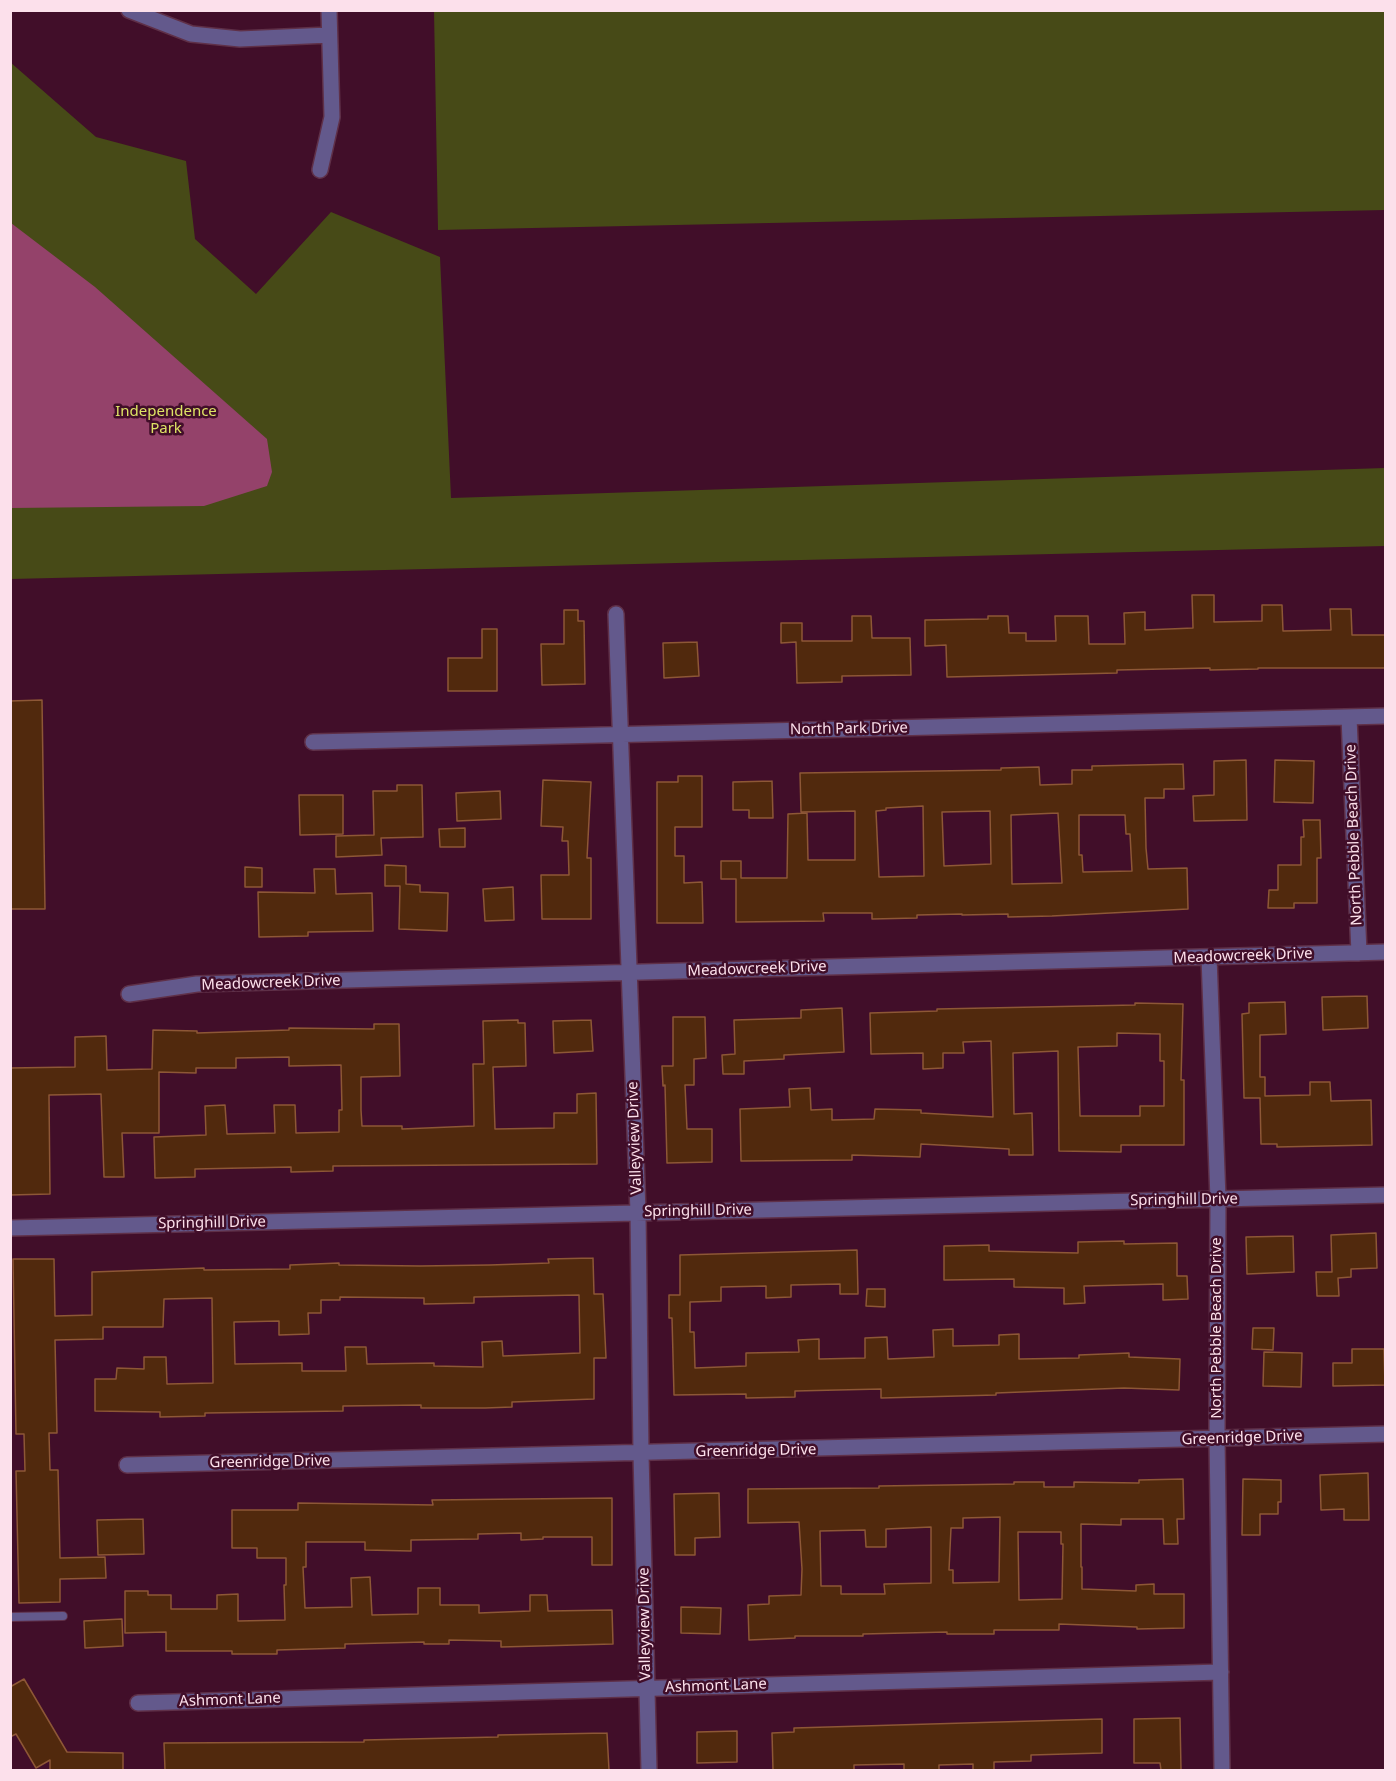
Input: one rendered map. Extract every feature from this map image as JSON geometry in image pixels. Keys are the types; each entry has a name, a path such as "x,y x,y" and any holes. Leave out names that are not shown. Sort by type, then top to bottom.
{"street":[{"path":"129,10 191,34 240,39 329,35"},
{"path":"320,170 332,117 329,10"},
{"name":"Valleyview Drive","path":"615,614 638,1212 649,1770"},
{"name":"North Park Drive","path":"313,742 1386,716"},
{"name":"North Pebble Beach Drive","path":"1349,717 1359,953"},
{"name":"Meadowcreek Drive","path":"129,994 197,984 1386,952"},
{"name":"North Pebble Beach Drive","path":"1209,957 1218,1199 1217,1439 1222,1770"},
{"name":"Springhill Drive","path":"10,1227 1386,1195"},
{"name":"Greenridge Drive","path":"127,1466 1386,1434"},
{"name":"Ashmont Lane","path":"138,1703 1221,1672"}],"lane":[{"path":"10,1617 63,1616"}],"green space":[{"path":"434,11 1385,11 1385,210 438,230"},
{"name":"Independence Park","path":"10,62 96,137 186,161 195,239 256,294 331,212 440,257 451,498 1385,468 1385,546 11,579"}],"shaded area":[{"path":"11,223 95,287 267,439 272,472 267,486 204,506 11,508"}],"building":[{"path":"1192,595 1214,595 1214,622 1262,621 1262,605 1282,605 1283,631 1331,630 1330,609 1351,609 1352,635 1386,635 1386,668 1210,670 1210,668 1117,670 1117,673 947,677 946,645 925,646 925,620 988,619 988,616 1008,616 1009,633 1026,633 1026,641 1056,641 1055,616 1088,616 1089,644 1125,644 1124,613 1145,612 1145,630 1193,628"},
{"path":"564,610 578,610 578,621 584,621 585,684 542,685 541,644 564,644"},
{"path":"852,616 871,616 872,638 910,638 911,675 842,676 842,682 797,683 796,642 781,643 781,623 802,623 802,641 852,641"},
{"path":"482,629 497,629 497,691 448,691 448,658 482,658"},
{"path":"697,642 699,676 664,678 663,643"},
{"path":"42,700 45,909 10,909 10,701"},
{"path":"1246,760 1247,820 1194,821 1193,796 1214,795 1214,761"},
{"path":"1275,760 1314,761 1313,803 1274,802"},
{"path":"1183,764 1184,789 1164,789 1164,798 1145,798 1146,848 1148,869 1187,868 1188,909 1052,916 1008,917 1008,914 962,914 872,919 872,913 823,913 824,921 736,922 736,879 721,879 721,861 741,861 741,878 787,878 788,814 807,813 808,860 855,860 855,811 801,812 800,773 1001,770 1001,768 1039,767 1040,785 1072,784 1072,770 1092,770 1092,766","holes":["923,806 924,876 879,877 876,811 886,810 886,808","990,811 991,864 944,866 942,812","1058,813 1062,883 1012,884 1011,815","1079,815 1125,815 1126,834 1130,834 1132,871 1083,872 1082,855 1079,855"]},
{"path":"678,776 702,776 702,827 675,827 675,856 684,856 684,883 702,882 703,923 657,923 657,782 678,782"},
{"path":"543,780 591,782 587,858 591,858 591,919 542,919 541,875 569,875 568,841 562,841 563,827 541,826"},
{"path":"772,781 773,818 749,818 749,810 733,810 733,782"},
{"path":"397,785 422,785 423,837 381,838 382,855 336,857 336,836 374,835 373,791 397,791"},
{"path":"500,791 501,819 457,821 456,793"},
{"path":"299,795 343,795 343,834 300,835"},
{"path":"1303,820 1320,820 1321,858 1317,858 1317,903 1294,903 1294,908 1268,908 1269,890 1278,890 1278,865 1301,865"},
{"path":"465,828 465,847 440,847 439,829"},
{"path":"385,865 406,866 406,884 420,885 420,892 448,893 447,931 399,929 400,886 385,886"},
{"path":"245,867 262,868 262,887 245,887"},
{"path":"314,869 335,869 336,894 372,893 373,931 308,932 308,936 259,937 258,892 315,893"},
{"path":"513,887 514,920 485,921 483,889"},
{"path":"1367,996 1368,1028 1323,1030 1322,997"},
{"path":"1285,1002 1286,1034 1260,1035 1260,1077 1265,1077 1265,1096 1310,1095 1310,1082 1330,1082 1331,1101 1371,1100 1372,1145 1277,1147 1277,1144 1261,1144 1260,1098 1244,1098 1242,1014 1249,1013 1249,1003"},
{"path":"1135,1003 1183,1004 1181,1080 1184,1080 1184,1145 1121,1145 1121,1152 1059,1151 1058,1051 1013,1053 1014,1114 1032,1113 1033,1155 1009,1155 1009,1149 921,1144 920,1157 852,1155 852,1160 741,1161 740,1109 790,1107 789,1089 810,1088 811,1110 832,1109 832,1120 874,1119 875,1109 921,1110 921,1113 993,1117 991,1041 963,1042 964,1053 943,1053 943,1068 923,1069 923,1053 871,1054 870,1013 937,1011 937,1009 1135,1005","holes":["1117,1033 1160,1034 1160,1061 1164,1061 1164,1106 1140,1106 1140,1116 1080,1116 1078,1047 1117,1046"]},
{"path":"842,1008 844,1052 784,1055 784,1059 744,1061 744,1074 723,1074 722,1055 735,1054 734,1020 801,1018 801,1010"},
{"path":"673,1017 705,1017 706,1058 694,1059 694,1085 685,1085 687,1129 712,1129 712,1162 667,1163 665,1085 663,1086 662,1066 673,1066"},
{"path":"518,1020 518,1023 525,1023 526,1066 493,1067 495,1129 554,1128 554,1113 577,1113 577,1094 596,1093 597,1164 333,1166 333,1171 291,1172 291,1167 195,1169 195,1177 155,1178 154,1137 206,1135 205,1106 225,1105 227,1134 275,1133 274,1105 295,1105 296,1133 339,1132 339,1110 342,1110 341,1065 289,1066 289,1057 236,1058 236,1068 196,1068 196,1073 159,1072 159,1133 122,1133 124,1177 104,1177 101,1094 49,1095 50,1194 10,1195 10,1068 75,1067 75,1037 106,1036 107,1070 152,1069 153,1030 197,1031 197,1033 289,1030 289,1028 374,1029 374,1024 399,1024 400,1076 361,1077 361,1110 362,1126 402,1126 402,1129 474,1126 473,1064 484,1064 483,1021"},
{"path":"591,1020 593,1051 554,1053 553,1021"},
{"path":"1376,1233 1377,1268 1351,1269 1351,1277 1338,1278 1339,1296 1317,1296 1316,1272 1332,1272 1331,1235"},
{"path":"1293,1236 1294,1272 1247,1274 1246,1237"},
{"path":"1124,1241 1124,1244 1177,1243 1177,1276 1187,1276 1188,1299 1163,1300 1163,1284 1084,1286 1085,1303 1064,1304 1064,1288 1014,1287 1014,1279 944,1280 944,1246 989,1245 989,1251 1078,1253 1078,1242"},
{"path":"857,1250 858,1294 840,1294 840,1284 791,1285 791,1297 766,1298 766,1286 721,1287 721,1301 690,1302 690,1332 694,1332 695,1368 746,1366 746,1353 799,1352 798,1340 819,1339 819,1359 865,1358 865,1338 887,1337 888,1359 934,1357 933,1330 953,1329 953,1346 999,1345 999,1335 1019,1334 1019,1359 1079,1358 1079,1355 1129,1353 1129,1357 1180,1359 1179,1390 1124,1388 881,1398 881,1389 795,1391 795,1397 746,1398 746,1394 674,1395 672,1318 669,1318 669,1295 680,1295 680,1255"},
{"path":"593,1258 594,1294 603,1294 606,1358 594,1358 594,1399 512,1402 512,1407 343,1406 343,1411 205,1413 205,1416 160,1417 160,1412 95,1411 95,1379 116,1379 117,1368 144,1369 144,1357 166,1357 167,1384 213,1383 212,1298 164,1299 163,1327 103,1327 103,1339 55,1340 57,1433 49,1433 50,1470 58,1470 60,1558 105,1557 106,1578 60,1579 60,1602 19,1603 16,1471 25,1471 24,1434 16,1434 13,1259 54,1259 55,1316 92,1315 92,1272 204,1268 204,1270 290,1269 290,1265 339,1263 339,1265 490,1265 549,1263 548,1259","holes":["579,1295 580,1353 503,1356 502,1341 482,1342 483,1367 434,1366 434,1363 367,1364 366,1347 345,1347 346,1371 302,1371 302,1363 235,1364 234,1322 279,1321 279,1335 309,1334 308,1313 321,1313 321,1300 340,1300 340,1297 424,1298 424,1304 474,1303 474,1297"]},
{"path":"867,1289 885,1289 885,1307 866,1306"},
{"path":"1253,1328 1274,1328 1273,1350 1252,1349"},
{"path":"1352,1349 1384,1349 1385,1385 1333,1386 1333,1363 1352,1363"},
{"path":"1264,1352 1302,1353 1301,1387 1263,1386"},
{"path":"1368,1473 1369,1520 1344,1520 1344,1509 1321,1510 1320,1475"},
{"path":"1183,1479 1184,1519 1177,1519 1178,1544 1164,1544 1163,1519 1121,1519 1121,1525 1081,1524 1082,1589 1136,1591 1136,1585 1154,1584 1154,1594 1184,1594 1184,1628 1137,1629 1137,1627 1059,1624 1059,1630 994,1630 994,1634 947,1634 947,1632 863,1634 863,1636 795,1636 795,1638 749,1640 748,1605 769,1604 769,1596 801,1595 802,1569 799,1522 748,1523 748,1489 879,1488 879,1486 1014,1484 1014,1482 1044,1482 1044,1487 1074,1487 1074,1482 1139,1483 1139,1480","holes":["1000,1517 999,1582 953,1583 953,1570 949,1570 951,1528 963,1528 963,1518","931,1527 931,1583 884,1584 885,1594 841,1594 841,1586 821,1586 820,1531 865,1530 866,1547 886,1547 886,1529","1018,1532 1061,1532 1061,1544 1063,1544 1062,1599 1019,1600"]},
{"path":"1243,1479 1281,1480 1281,1502 1278,1502 1278,1514 1260,1514 1260,1535 1242,1535"},
{"path":"719,1493 720,1537 695,1538 695,1555 675,1555 674,1494"},
{"path":"612,1498 612,1565 592,1565 592,1537 543,1537 543,1539 521,1540 521,1533 478,1534 478,1539 411,1540 411,1551 365,1550 365,1542 306,1542 306,1567 303,1567 305,1608 352,1607 351,1578 370,1577 372,1615 418,1614 418,1588 440,1588 440,1605 479,1605 479,1613 530,1611 530,1595 547,1595 548,1611 612,1610 613,1644 501,1647 501,1641 449,1640 449,1644 424,1644 424,1642 345,1644 345,1648 277,1650 277,1654 232,1654 232,1651 166,1651 166,1632 125,1633 125,1591 148,1591 148,1595 171,1595 171,1609 217,1609 217,1595 238,1594 238,1621 285,1620 286,1558 257,1558 257,1548 232,1548 232,1510 298,1510 298,1503 433,1505 432,1500"},
{"path":"143,1519 144,1554 98,1555 97,1520"},
{"path":"681,1607 721,1608 720,1634 681,1633"},
{"path":"122,1619 123,1646 85,1648 84,1621"},
{"path":"24,1679 67,1752 123,1753 123,1770 50,1770 50,1760 36,1768 16,1734 10,1737 10,1687"},
{"path":"1180,1718 1181,1770 1161,1770 1160,1763 1134,1763 1134,1719"},
{"path":"1102,1719 1102,1753 1031,1755 1031,1761 994,1762 994,1770 973,1770 973,1764 939,1765 939,1770 904,1770 904,1764 854,1765 854,1770 773,1770 772,1733 794,1732 794,1728"},
{"path":"737,1731 737,1762 697,1763 697,1732"},
{"path":"607,1733 609,1770 165,1770 164,1743 364,1742 364,1740 498,1737 498,1735"}]}
